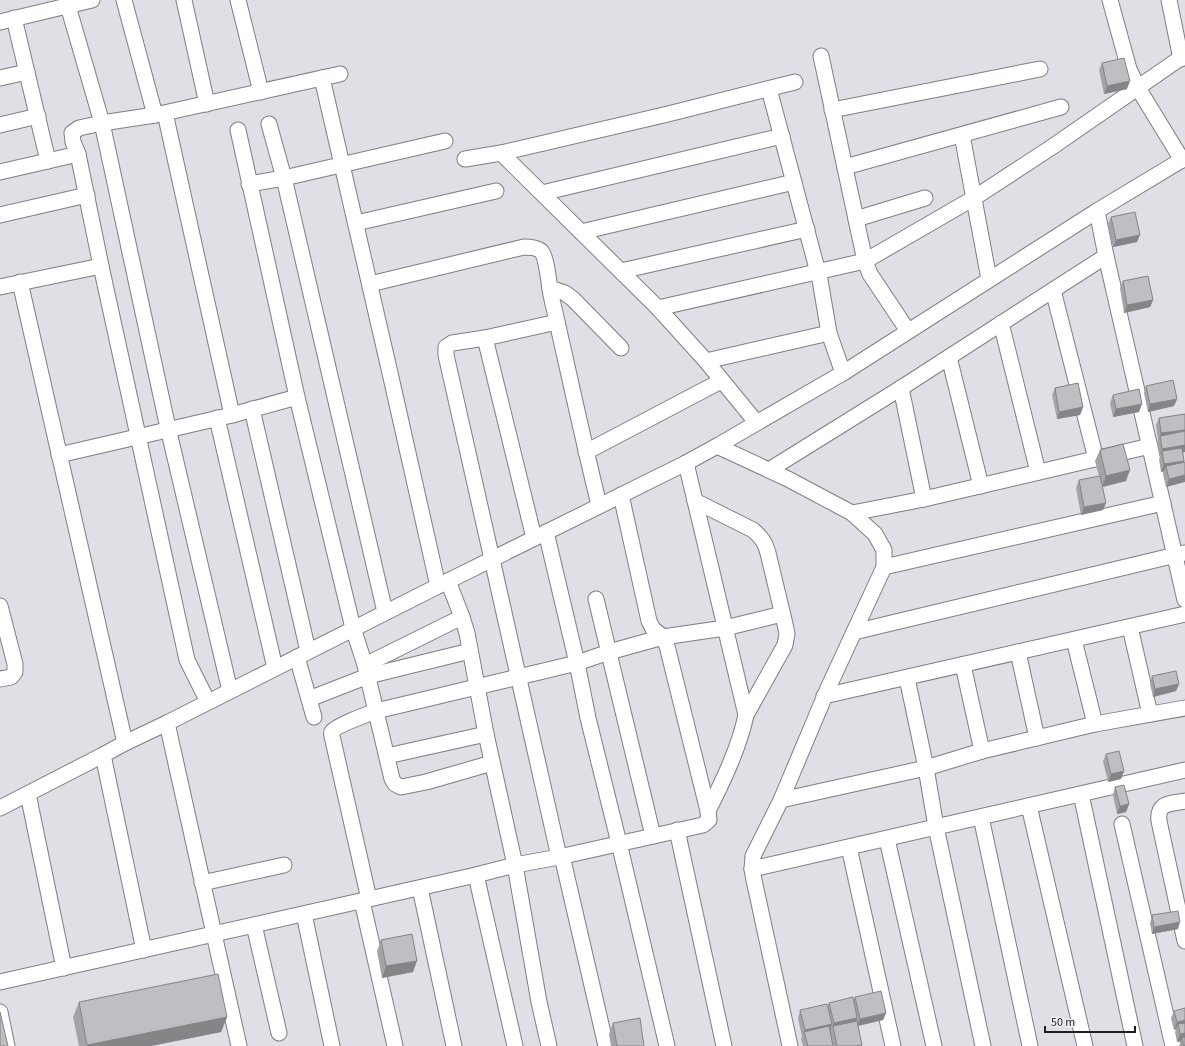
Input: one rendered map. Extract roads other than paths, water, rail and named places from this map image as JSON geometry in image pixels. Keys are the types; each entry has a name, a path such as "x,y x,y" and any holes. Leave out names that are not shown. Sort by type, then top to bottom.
{"street":[{"path":"48,161 27,72 7,20 92,0"},
{"path":"124,0 160,114 224,416 275,668"},
{"path":"184,0 207,104"},
{"path":"238,0 261,92"},
{"path":"0,808 125,743 168,723 353,628 686,463 717,446 756,422 843,373 1097,211 1183,159 1138,88 1129,69 1110,0"},
{"path":"658,308 865,261 974,198 1183,57 1169,0"},
{"path":"68,6 102,123 168,428 230,691"},
{"path":"821,56 865,261 870,274 908,331"},
{"path":"832,110 1040,69"},
{"path":"0,78 27,72"},
{"path":"208,702 187,660 78,154 73,142 72,133 79,128 160,114 340,74"},
{"path":"322,78 370,284 443,583 462,617 467,633 486,734 515,865 539,1002 549,1046"},
{"path":"465,159 502,153 795,82"},
{"path":"769,89 820,280 829,333 843,373"},
{"path":"845,167 1061,107"},
{"path":"0,125 38,116"},
{"path":"269,124 284,178 385,612"},
{"path":"238,130 297,397 353,628 367,670 392,779 395,784 401,787 426,782 492,763"},
{"path":"962,135 989,279"},
{"path":"542,194 782,136"},
{"path":"250,184 284,178 445,141"},
{"path":"502,153 658,308 706,361 756,422"},
{"path":"0,172 78,154"},
{"path":"582,232 794,182"},
{"path":"356,224 496,191"},
{"path":"0,215 86,195"},
{"path":"856,219 925,198"},
{"path":"1097,211 1163,503 1180,554 1185,600"},
{"path":"622,271 807,229"},
{"path":"370,284 524,247 533,247 541,251 545,259 557,322 599,505"},
{"path":"769,470 901,388 1106,256"},
{"path":"0,287 101,266"},
{"path":"20,282 125,743"},
{"path":"550,288 565,293 573,299 620,348"},
{"path":"1053,290 1096,459"},
{"path":"557,322 485,338 452,343 446,347 446,355 518,677 606,1046"},
{"path":"1001,323 1038,472"},
{"path":"706,361 829,333"},
{"path":"485,338 577,663 588,718 667,1046"},
{"path":"949,357 981,486"},
{"path":"586,452 721,381"},
{"path":"901,388 924,499"},
{"path":"59,454 224,416 297,397"},
{"path":"252,409 302,654 309,700 314,717"},
{"path":"717,446 769,470 852,513 875,534 884,550 884,568 824,696 781,800 753,856 752,869 790,1046"},
{"path":"852,513 924,499 1150,446"},
{"path":"686,463 746,715"},
{"path":"0,982 420,888 515,865 704,825 709,820 708,811 671,661 663,637 653,629 649,621 621,494"},
{"path":"695,501 753,530 761,537 768,553 787,634 785,645 746,715 744,726 719,789 708,811"},
{"path":"884,568 1163,503"},
{"path":"854,632 1180,554"},
{"path":"596,599 652,836"},
{"path":"0,606 15,664 15,672 11,677 0,679"},
{"path":"395,1046 332,732 335,729 376,711 577,663 609,652 663,637 725,628 782,614"},
{"path":"824,696 1185,614"},
{"path":"309,700 367,670 462,617"},
{"path":"1130,627 1150,714"},
{"path":"1074,640 1095,724"},
{"path":"367,670 470,651"},
{"path":"1018,652 1037,738"},
{"path":"963,665 982,751"},
{"path":"907,678 926,768 936,827 983,1046"},
{"path":"781,800 926,768 982,751 1095,724 1185,708"},
{"path":"168,723 239,1046"},
{"path":"387,756 486,734"},
{"path":"103,755 144,950"},
{"path":"752,869 1185,770"},
{"path":"28,794 64,968"},
{"path":"1081,794 1135,1046"},
{"path":"1185,801 1168,804 1161,807 1158,813 1185,941"},
{"path":"1029,806 1085,1046"},
{"path":"982,817 1030,1046"},
{"path":"1122,824 1173,1046"},
{"path":"677,830 724,1046"},
{"path":"886,839 934,1046"},
{"path":"849,848 893,1046"},
{"path":"202,883 284,864"},
{"path":"476,875 516,1046"},
{"path":"420,888 454,1046"},
{"path":"304,914 332,1046"},
{"path":"254,925 279,1033"},
{"path":"0,1012 7,1046"}]}
